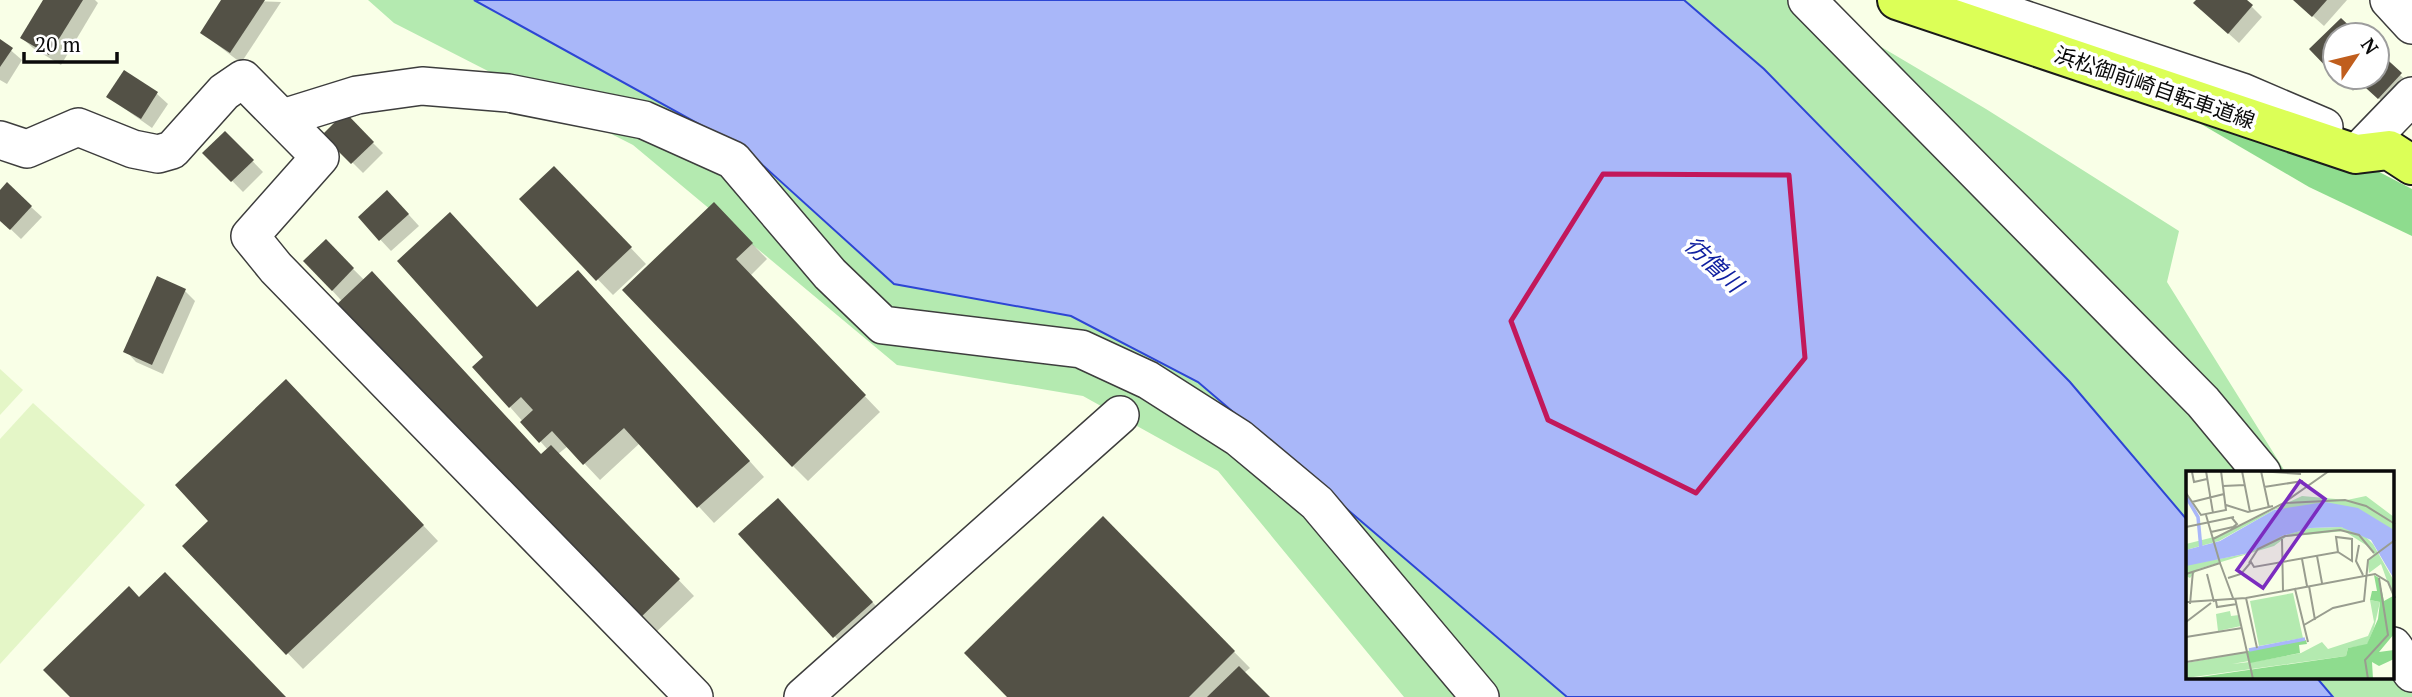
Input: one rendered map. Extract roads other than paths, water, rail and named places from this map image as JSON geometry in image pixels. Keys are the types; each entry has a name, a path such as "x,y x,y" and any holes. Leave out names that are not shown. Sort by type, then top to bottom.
{"main road":[{"name":"浜松御前崎自転車道線","path":"1897,0 2361,149 2389,150 2412,165"}],"street":[{"path":"1807,0 2203,402 2260,471"},
{"path":"1966,0 2242,92 2361,149 2412,96"},
{"path":"2389,0 2412,25"},
{"path":"0,141 27,149 78,127 133,149 158,154 172,150 224,92 243,79 320,157 250,236 276,268 694,697"},
{"path":"283,118 357,94 422,86 508,93 644,120 733,160 830,274 883,325 1081,349 1147,380 1239,438 1318,503 1480,697"},
{"path":"803,697 1120,415"},
{"path":"2394,647 2412,673"}],"water":[{"name":"彷僧川","path":"474,0 1684,0 1764,69 2070,382 2186,519 2186,680 2319,680 2333,697 1567,697 1198,382 1071,316 894,284 746,150"}]}
